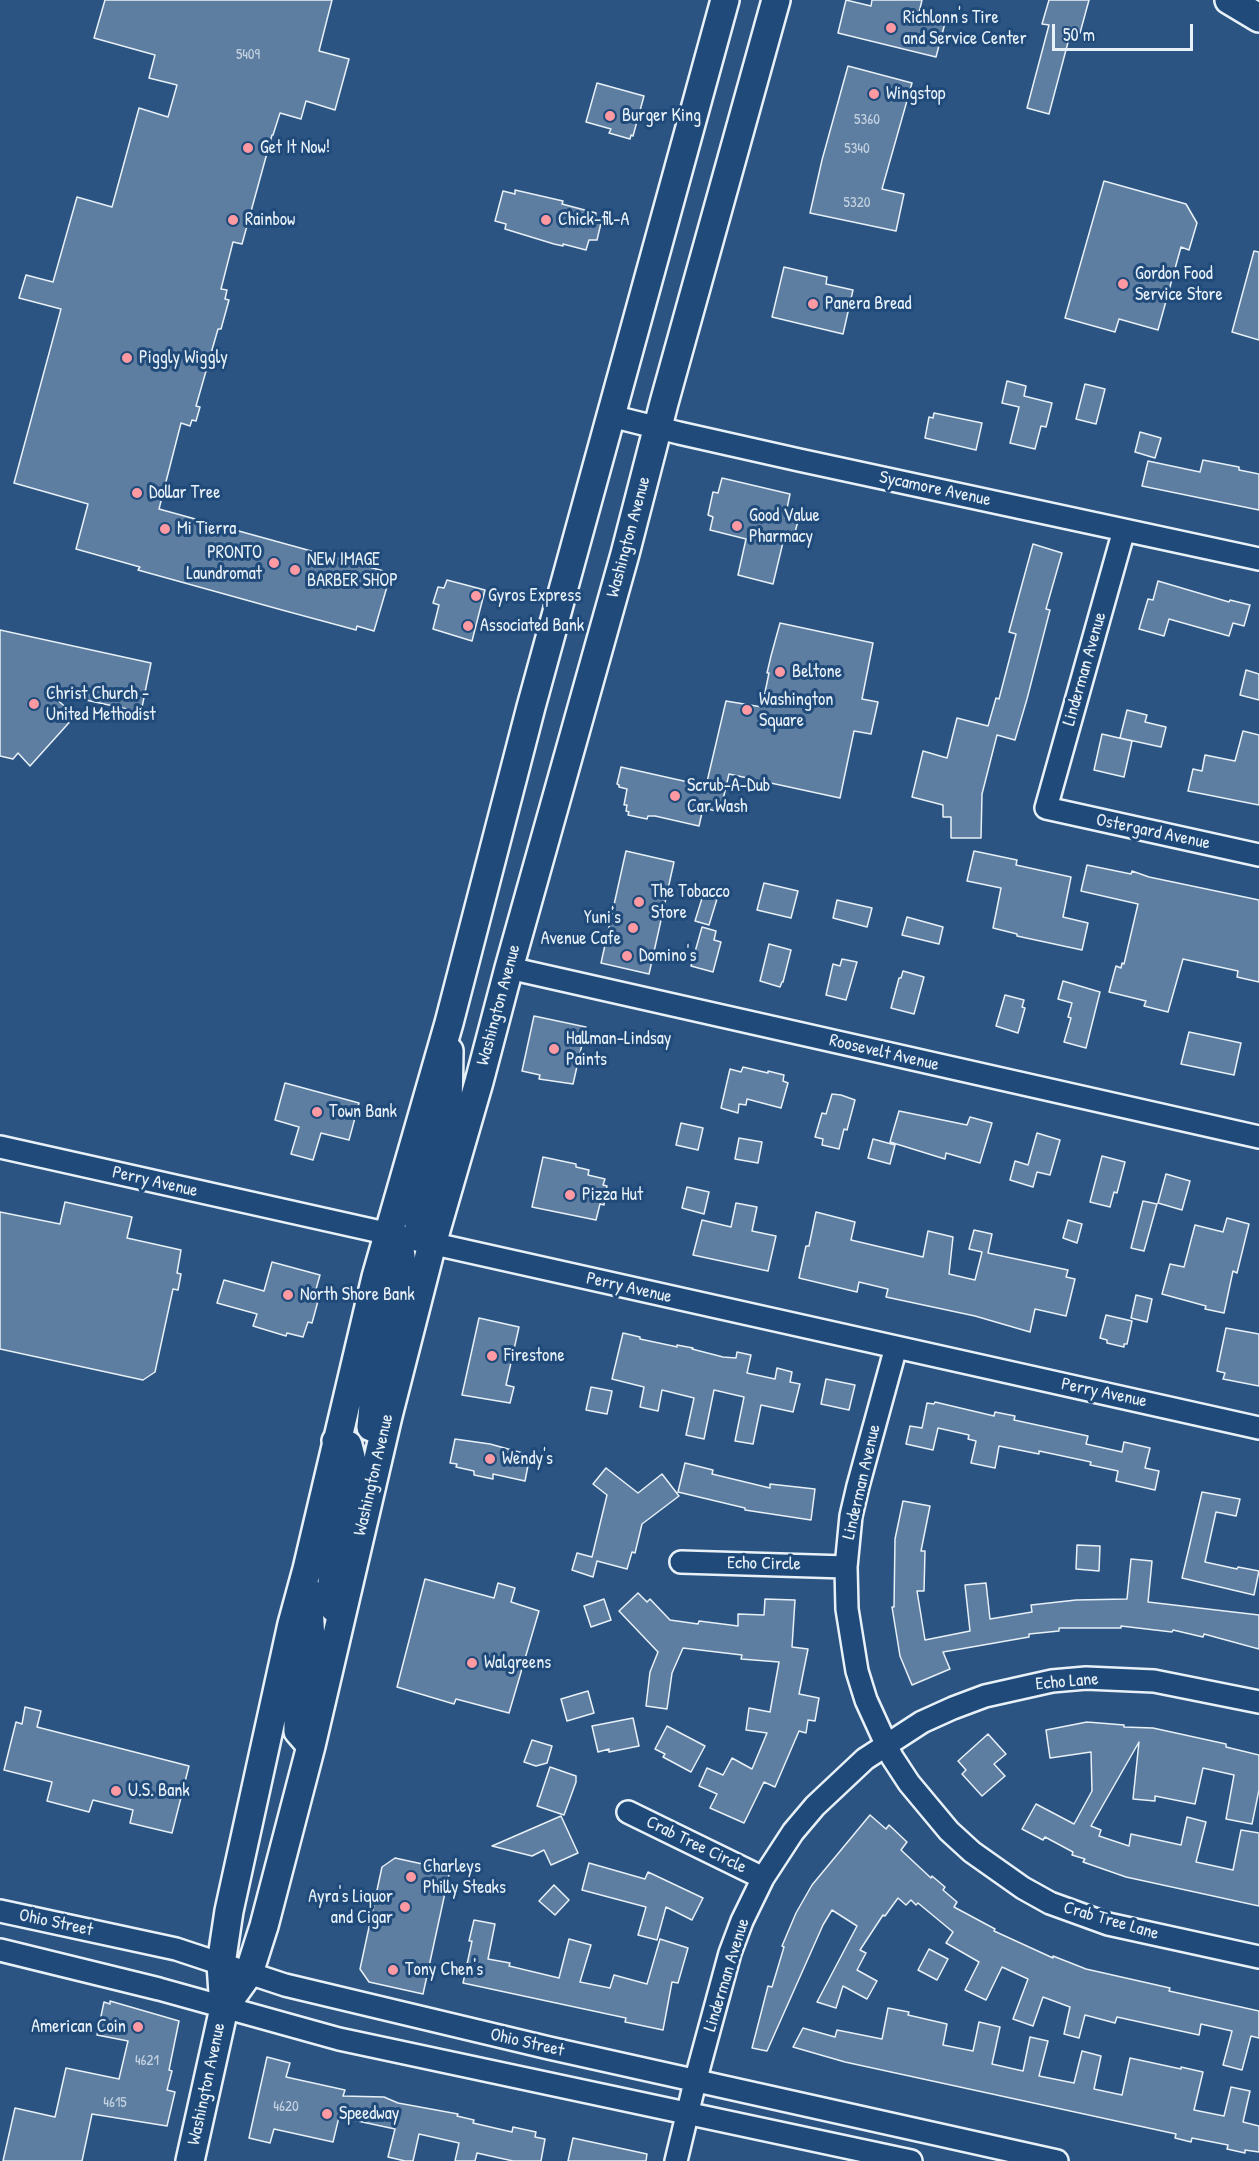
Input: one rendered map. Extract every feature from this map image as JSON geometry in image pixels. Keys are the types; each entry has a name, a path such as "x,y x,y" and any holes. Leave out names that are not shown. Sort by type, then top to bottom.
{"main road":[{"name":"Washington Avenue","path":"190,2161 224,2008 221,1964 229,1911 275,1700 375,1277 449,1023 531,707 725,0"},
{"name":"Washington Avenue","path":"224,2008 249,1973 264,1926 311,1746 376,1463 431,1244 479,1082 508,968 625,554 657,428 776,0"},
{"path":"1229,0 1259,18"},
{"path":"431,1244 420,1232 418,1219 448,1113 449,1023"},
{"path":"376,1463 371,1427 374,1395 402,1274 399,1244 389,1233"},
{"path":"336,1441 348,1445 351,1457 350,1471 334,1533 332,1581 337,1637"},
{"path":"307,1569 312,1655 298,1715 298,1731 311,1746"}],"street":[{"name":"Sycamore Avenue","path":"611,416 1259,560"},
{"name":"Linderman Avenue","path":"1046,808 1124,531"},
{"name":"Ostergard Avenue","path":"1046,808 1259,855"},
{"name":"Roosevelt Avenue","path":"508,968 1259,1137"},
{"name":"Perry Avenue","path":"0,1147 1259,1428"},
{"name":"Linderman Avenue","path":"676,2161 730,1953 742,1921 763,1878 793,1832 814,1806 839,1781 886,1744 866,1700 857,1671 847,1609 846,1567 850,1527 858,1486 896,1347"},
{"name":"Echo Circle","path":"681,1562 846,1567"},
{"name":"Echo Lane","path":"886,1744 922,1722 953,1708 985,1696 1052,1681 1086,1678 1154,1680 1259,1702"},
{"name":"Crab Tree Lane","path":"886,1744 909,1783 949,1831 980,1859 1023,1888 1050,1903 1108,1924 1259,1957"},
{"name":"Crab Tree Circle","path":"628,1812 763,1878"},
{"name":"Ohio Street","path":"0,1911 176,1949 285,1985 435,2021 695,2082 1057,2161"},
{"name":"Ohio Street","path":"0,1950 339,2038 911,2161"}],"building":[{"path":"105,0 332,0 319,51 349,59 335,110 306,101 301,119 280,113 242,244 233,242 221,289 227,290 225,299 229,300 221,329 218,329 196,406 200,407 196,421 192,420 190,426 181,423 159,509 391,573 374,631 357,626 356,630 282,610 138,570 140,567 76,549 88,504 14,483 61,309 19,298 26,275 53,282 77,197 112,207 139,108 168,117 177,85 149,78 155,55 94,38"},
{"name":"Richlonn's Tire and Service Center","path":"846,0 871,6 872,0 922,0 918,17 945,23 936,57 838,33"},
{"path":"1049,0 1089,0 1080,33 1071,31 1049,114 1027,108 1049,25 1042,24"},
{"path":"848,66 912,83 882,189 904,194 896,231 810,213"},
{"name":"Burger King","path":"597,83 644,96 633,136 631,135 630,139 609,133 611,129 586,122"},
{"name":"Gordon Food Service Store","path":"1104,181 1186,204 1197,223 1189,250 1181,247 1158,330 1119,319 1115,332 1065,318"},
{"name":"Chick-fil-A","path":"515,190 563,201 562,204 596,213 595,220 601,223 597,240 589,240 586,250 554,244 505,229 506,224 495,221 503,191 515,194"},
{"path":"1254,251 1259,252 1259,340 1232,332"},
{"name":"Panera Bread","path":"784,267 827,277 826,284 853,290 843,334 772,317"},
{"path":"1007,381 1026,386 1024,396 1052,403 1046,427 1041,426 1035,449 1010,443 1019,407 1002,403"},
{"path":"1085,384 1105,389 1096,424 1076,419"},
{"path":"934,413 982,423 976,450 925,438 929,417 933,418"},
{"path":"1140,432 1161,438 1155,458 1135,452"},
{"path":"1203,460 1239,467 1239,470 1259,474 1259,510 1142,486 1148,461 1200,472"},
{"path":"722,478 790,494 785,518 798,521 794,536 785,534 773,584 738,575 746,539 710,530 713,517 708,515 713,492 718,493"},
{"path":"1033,544 1062,553 1046,609 1050,610 1027,699 1015,740 997,735 982,794 981,838 951,838 951,817 943,817 943,805 912,797 923,751 947,758 957,718 988,726 996,698 999,699 1016,634 1009,632"},
{"path":"447,580 485,590 472,641 433,629 439,605 433,603 438,587 444,588"},
{"path":"1158,581 1229,602 1230,600 1250,605 1244,626 1233,623 1229,636 1169,619 1164,636 1139,629 1148,599 1153,600"},
{"name":"Washington Square","path":"780,623 873,643 862,699 878,702 871,734 854,731 840,798 729,774 722,804 718,803 716,811 703,808 699,826 655,816 648,816 647,819 628,815 627,805 624,805 627,789 617,784 621,767 706,786 726,701 762,707 769,673 767,673"},
{"name":"Christ Church - United Methodist","path":"0,630 151,663 141,712 49,692 75,716 30,766 18,753 13,759 0,756"},
{"path":"1246,670 1259,674 1259,700 1240,695"},
{"path":"1127,710 1147,715 1145,722 1166,727 1161,747 1120,738"},
{"path":"1243,731 1259,735 1259,805 1188,791 1193,769 1202,771 1205,755 1235,761"},
{"path":"1102,734 1132,741 1124,777 1094,770"},
{"path":"626,851 674,862 649,974 601,963"},
{"path":"974,851 1017,860 1016,865 1071,877 1063,917 1088,923 1082,950 1017,936 1017,934 993,928 1001,888 967,881"},
{"path":"1087,865 1131,874 1132,871 1149,877 1259,900 1259,982 1237,977 1238,971 1183,959 1168,1012 1144,1006 1146,1001 1109,992 1116,966 1121,968 1122,963 1124,964 1138,904 1081,891"},
{"path":"764,883 798,891 791,918 757,910"},
{"path":"703,895 717,899 709,925 695,921"},
{"path":"837,900 872,908 867,927 833,918"},
{"path":"907,917 943,927 939,944 902,935"},
{"path":"702,927 716,931 714,940 721,942 713,972 691,966"},
{"path":"769,944 791,950 780,987 760,981"},
{"path":"842,959 857,962 846,1000 826,995 833,964 840,966"},
{"path":"903,971 924,977 914,1014 891,1008"},
{"path":"1063,981 1100,992 1086,1048 1064,1042 1071,1018 1068,1017 1072,1003 1058,999"},
{"path":"1005,995 1024,1000 1022,1007 1025,1008 1018,1033 996,1026"},
{"name":"Hallman-Lindsay Paints","path":"534,1016 586,1027 573,1084 539,1079 540,1075 522,1071"},
{"path":"1189,1032 1241,1043 1234,1075 1181,1064"},
{"path":"743,1067 784,1075 783,1081 788,1083 781,1108 747,1099 746,1105 739,1104 738,1113 721,1108 730,1069 741,1072"},
{"name":"Town Bank","path":"285,1083 359,1103 349,1140 321,1133 313,1160 291,1154 299,1127 275,1120"},
{"path":"832,1094 855,1100 839,1149 822,1145 823,1139 815,1137 822,1113 826,1114"},
{"path":"899,1111 967,1125 970,1117 992,1123 980,1163 946,1153 945,1159 890,1142"},
{"path":"681,1123 703,1128 698,1150 676,1145"},
{"path":"1037,1133 1060,1140 1050,1175 1037,1172 1033,1187 1010,1180 1015,1161 1028,1165"},
{"path":"739,1138 762,1142 758,1163 735,1159"},
{"path":"873,1139 895,1145 890,1164 868,1158"},
{"path":"1102,1156 1125,1162 1117,1193 1114,1192 1110,1207 1090,1202"},
{"name":"Pizza Hut","path":"543,1157 576,1164 576,1167 589,1170 588,1175 605,1179 603,1185 607,1186 604,1205 600,1204 596,1220 532,1207"},
{"path":"1166,1174 1190,1181 1182,1210 1158,1203"},
{"path":"687,1187 709,1192 704,1214 682,1208"},
{"path":"1143,1201 1157,1204 1144,1251 1131,1248"},
{"path":"65,1202 132,1217 127,1238 181,1250 177,1273 181,1274 178,1290 173,1289 155,1372 143,1380 0,1349 0,1212 60,1224"},
{"path":"736,1203 757,1207 752,1231 776,1236 768,1271 693,1255 702,1220 731,1227"},
{"path":"816,1212 855,1222 851,1240 923,1257 928,1231 953,1237 949,1274 975,1280 982,1252 969,1249 974,1230 992,1234 988,1253 1068,1270 1066,1277 1075,1279 1066,1316 1035,1309 1030,1332 975,1316 886,1297 888,1289 859,1282 857,1292 799,1278"},
{"path":"1227,1218 1249,1224 1237,1273 1233,1271 1224,1313 1162,1294 1170,1264 1184,1267 1195,1225 1223,1232"},
{"path":"1068,1220 1082,1224 1077,1243 1063,1238"},
{"name":"North Shore Bank","path":"272,1262 320,1275 313,1300 318,1301 312,1323 308,1322 303,1337 287,1333 286,1336 253,1326 257,1314 217,1303 224,1280 264,1291"},
{"path":"1136,1295 1152,1299 1147,1322 1131,1318"},
{"path":"1106,1315 1132,1321 1127,1344 1124,1344 1124,1347 1107,1343 1107,1340 1100,1338"},
{"name":"Firestone","path":"479,1318 519,1327 506,1385 514,1387 510,1403 462,1395"},
{"path":"1226,1328 1259,1334 1259,1386 1223,1379 1225,1373 1217,1371"},
{"path":"623,1333 640,1337 640,1339 693,1348 723,1357 736,1358 737,1352 751,1355 747,1373 775,1379 777,1368 792,1372 790,1382 800,1384 793,1412 761,1405 753,1444 735,1441 744,1397 714,1390 704,1439 686,1435 694,1398 662,1390 658,1411 640,1407 644,1387 612,1379"},
{"path":"826,1379 855,1385 849,1410 821,1404"},
{"path":"591,1387 612,1391 607,1414 586,1410"},
{"path":"935,1402 994,1416 995,1412 1015,1416 1014,1420 1088,1436 1086,1444 1122,1452 1124,1442 1150,1448 1145,1468 1159,1471 1155,1490 1116,1481 1118,1471 1090,1465 1091,1462 1039,1451 1039,1454 999,1446 995,1468 971,1463 976,1441 968,1439 969,1435 938,1428 933,1450 906,1444 910,1426 922,1428 927,1403 934,1404"},
{"name":"Wendy's","path":"455,1439 490,1444 530,1455 525,1481 493,1474 493,1479 474,1475 474,1471 456,1467 457,1464 450,1463"},
{"path":"685,1463 713,1470 712,1474 770,1488 770,1484 815,1489 811,1520 745,1510 745,1508 678,1492"},
{"path":"606,1468 638,1493 662,1474 679,1496 642,1524 635,1553 632,1552 627,1569 597,1561 593,1577 572,1570 577,1553 592,1557 607,1495 593,1484"},
{"path":"1202,1492 1240,1499 1236,1516 1216,1512 1205,1562 1259,1571 1254,1595 1182,1578"},
{"path":"903,1501 930,1506 921,1551 925,1551 924,1591 917,1591 925,1640 970,1631 965,1585 986,1583 990,1619 1032,1612 1031,1605 1076,1600 1127,1599 1131,1559 1152,1561 1148,1602 1259,1615 1259,1649 1204,1634 1203,1637 1173,1630 1172,1632 1121,1626 1121,1628 1059,1628 1059,1631 1029,1634 1029,1637 943,1652 950,1669 912,1685 900,1656 892,1607 894,1607 895,1539"},
{"path":"1077,1545 1100,1546 1099,1571 1076,1569"},
{"name":"Walgreens","path":"425,1579 494,1598 498,1583 515,1588 511,1602 539,1611 509,1713 456,1699 454,1704 397,1687"},
{"path":"638,1593 647,1602 650,1599 670,1620 738,1626 738,1614 764,1615 765,1599 795,1600 792,1647 808,1649 799,1694 819,1698 815,1721 808,1720 806,1733 799,1731 775,1787 764,1782 744,1823 710,1808 717,1794 699,1786 707,1768 723,1775 732,1758 752,1769 767,1733 746,1730 749,1708 770,1712 779,1662 741,1659 742,1655 683,1648 672,1673 667,1709 646,1706 650,1672 658,1652 619,1611"},
{"path":"604,1599 611,1620 591,1627 584,1606"},
{"path":"588,1691 594,1713 567,1721 561,1699"},
{"name":"U.S. Bank","path":"25,1707 41,1711 37,1727 189,1766 172,1833 130,1823 133,1810 93,1800 89,1812 47,1801 52,1782 4,1770 16,1722 22,1724"},
{"path":"633,1718 639,1746 598,1752 592,1726"},
{"path":"1087,1722 1153,1728 1226,1744 1226,1747 1259,1755 1259,1790 1252,1824 1226,1819 1234,1775 1203,1768 1195,1804 1155,1796 1155,1801 1133,1799 1139,1742 1091,1826 1101,1830 1099,1836 1129,1846 1131,1834 1181,1845 1187,1817 1206,1822 1196,1862 1233,1870 1241,1830 1259,1833 1259,1906 1126,1877 1083,1862 1085,1859 1072,1855 1073,1852 1045,1837 1043,1840 1022,1829 1036,1804 1074,1824 1092,1791 1091,1752 1050,1758 1046,1730"},
{"path":"667,1726 705,1746 691,1772 663,1757 665,1754 655,1749"},
{"path":"988,1734 1006,1754 994,1764 1005,1776 982,1796 962,1774 966,1770 958,1761"},
{"path":"532,1740 552,1746 547,1763 536,1766 524,1762"},
{"path":"550,1767 576,1776 564,1815 537,1806"},
{"path":"870,1815 886,1829 889,1825 907,1842 901,1850 931,1878 932,1876 945,1887 943,1890 957,1902 954,1907 995,1929 994,1931 1053,1958 1053,1956 1086,1969 1259,2011 1259,2038 1251,2036 1242,2070 1223,2065 1232,2031 1201,2024 1199,2035 1117,2017 1115,2023 1085,2015 1079,2038 1064,2034 1070,2007 1043,1997 1033,2026 1013,2019 1028,1979 1002,1967 986,2000 965,1990 979,1962 946,1943 953,1932 918,1903 916,1905 911,1900 906,1905 898,1898 885,1916 883,1915 860,1950 866,1953 857,1970 877,1981 867,1999 843,1986 836,2008 817,2002 857,1926 832,1910 823,1925 767,2051 752,2048 768,1986 772,1987 784,1947 782,1946 796,1913 812,1885"},
{"path":"561,1816 578,1853 551,1865 544,1850 532,1856 492,1846"},
{"path":"395,1858 450,1870 423,1994 369,1982 360,1969 382,1867"},
{"path":"589,1863 645,1879 648,1872 703,1898 692,1920 666,1907 657,1940 638,1935 646,1907 582,1890"},
{"path":"554,1885 569,1900 555,1915 539,1901"},
{"path":"474,1920 495,1924 488,1959 510,1963 509,1966 559,1978 569,1939 591,1945 580,1982 610,1988 614,1975 647,1984 660,1939 688,1948 678,1983 672,1982 663,2030 625,2022 626,2018 463,1983"},
{"path":"929,1949 948,1959 937,1980 918,1970"},
{"path":"110,2001 179,2021 169,2070 172,2071 167,2090 175,2092 167,2126 92,2114 82,2161 3,2161 15,2108 55,2117 66,2068 119,2079 128,2041 97,2035 104,2002 110,2004"},
{"path":"888,2008 947,2024 943,2045 973,2051 979,2022 1000,2027 992,2064 1023,2071 1030,2037 1048,2041 1039,2076 1074,2083 1082,2051 1101,2056 1094,2089 1122,2095 1130,2058 1203,2072 1194,2110 1224,2116 1231,2087 1250,2091 1243,2122 1259,2126 1259,2152 1245,2150 1245,2153 1227,2149 1228,2145 1192,2138 1191,2142 1175,2138 1176,2134 845,2062 793,2047 803,2028 835,2037 837,2030 882,2039"},
{"path":"267,2057 290,2063 286,2077 345,2090 343,2096 384,2097 398,2103 458,2114 457,2116 474,2120 473,2123 512,2132 513,2127 536,2132 535,2137 545,2139 541,2161 513,2161 477,2153 475,2161 455,2161 459,2143 419,2134 413,2161 405,2161 388,2157 395,2129 339,2117 333,2142 274,2129 270,2143 249,2138"},
{"path":"573,2138 647,2154 646,2161 568,2161"}],"place":[{"name":"Richlonn's Tire and Service Center","path":"891,28"},
{"name":"Wingstop","path":"874,94"},
{"name":"Burger King","path":"610,116"},
{"name":"Get It Now!","path":"248,148"},
{"name":"Rainbow","path":"233,220"},
{"name":"Chick-fil-A","path":"546,220"},
{"name":"Gordon Food Service Store","path":"1123,284"},
{"name":"Panera Bread","path":"813,304"},
{"name":"Piggly Wiggly","path":"127,358"},
{"name":"Dollar Tree","path":"137,493"},
{"name":"Good Value Pharmacy","path":"737,526"},
{"name":"Mi Tierra","path":"165,529"},
{"name":"PRONTO Laundromat","path":"274,563"},
{"name":"NEW IMAGE BARBER SHOP","path":"295,570"},
{"name":"Gyros Express","path":"476,596"},
{"name":"Associated Bank","path":"468,626"},
{"name":"Beltone","path":"780,672"},
{"name":"Christ Church - United Methodist","path":"34,704"},
{"name":"Washington Square","path":"747,710"},
{"name":"Scrub-A-Dub Car Wash","path":"675,796"},
{"name":"The Tobacco Store","path":"639,902"},
{"name":"Yuni's Avenue Cafe","path":"633,928"},
{"name":"Domino's","path":"627,956"},
{"name":"Hallman-Lindsay Paints","path":"554,1049"},
{"name":"Town Bank","path":"317,1112"},
{"name":"Pizza Hut","path":"570,1195"},
{"name":"North Shore Bank","path":"288,1295"},
{"name":"Firestone","path":"492,1356"},
{"name":"Wendy's","path":"490,1459"},
{"name":"Walgreens","path":"472,1663"},
{"name":"U.S. Bank","path":"116,1791"},
{"name":"Charleys Philly Steaks","path":"411,1877"},
{"name":"Ayra's Liquor and Cigar","path":"405,1907"},
{"name":"Tony Chen's","path":"393,1970"},
{"name":"American Coin","path":"138,2027"},
{"name":"Speedway","path":"327,2114"}]}
